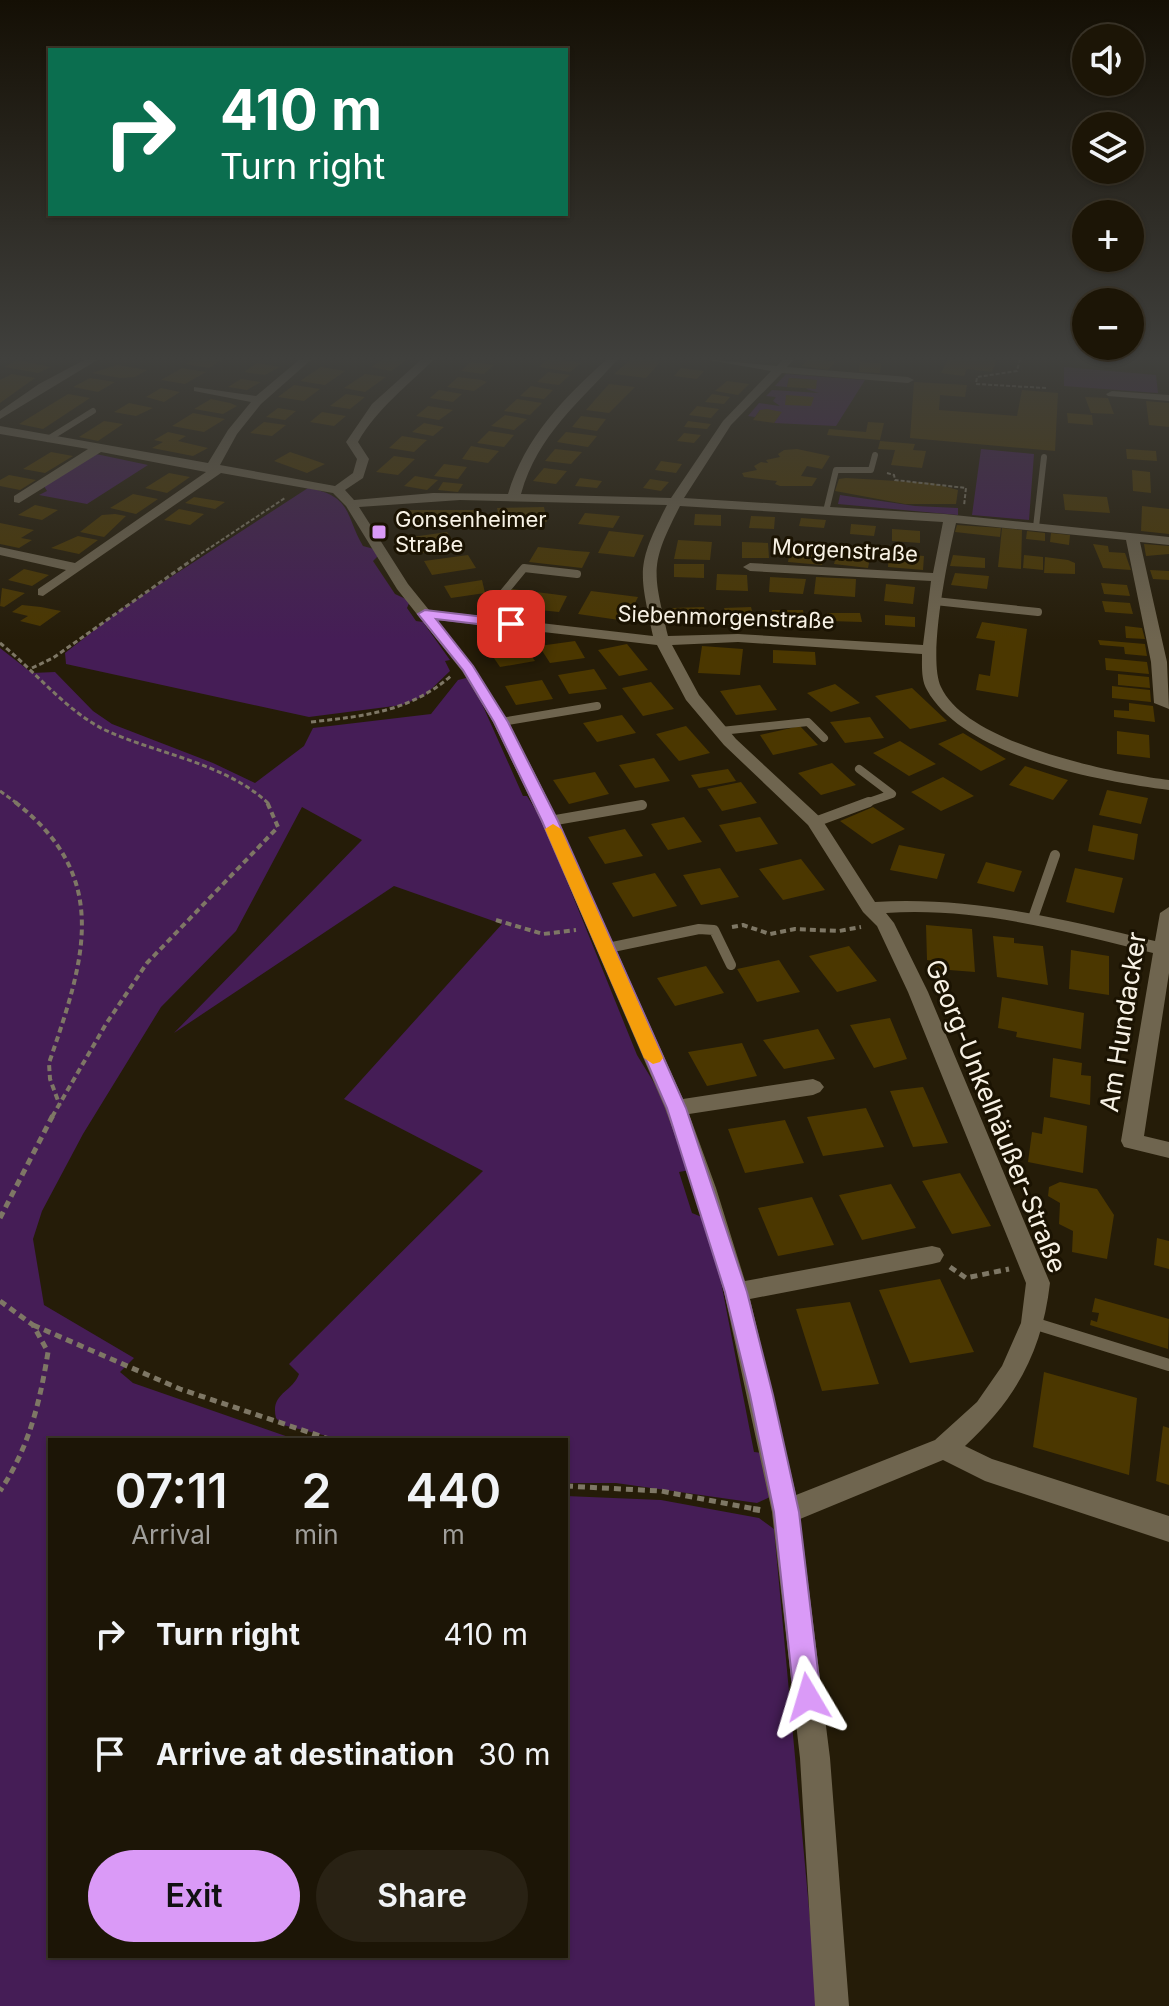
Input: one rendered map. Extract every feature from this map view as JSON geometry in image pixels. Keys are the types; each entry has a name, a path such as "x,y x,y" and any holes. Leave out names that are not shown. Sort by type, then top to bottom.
{"street":[{"path":"19,499 91,453"},
{"path":"117,453 344,497 676,500 827,507 1169,541"},
{"path":"43,592 213,470 222,453"},
{"path":"344,497 359,475 363,459 359,453"},
{"path":"513,499 520,467 529,453"},
{"name":"Georg-Unkelhäußer-Straße","path":"707,453 676,500 651,549 648,579 662,641 692,697 721,731 815,822 870,908 885,923 918,992 1038,1283 1033,1323 1012,1372 986,1410 944,1448 786,1512"},
{"path":"344,497 402,586 469,669 501,722 550,821 603,949 676,1108 736,1292 786,1512 815,1758 832,2006"},
{"name":"Morgenstraße","path":"956,520 937,577 931,650 932,686 947,704 1019,750 1082,770 1169,785"},
{"path":"1132,537 1166,704"},
{"path":"0,551 78,568"},
{"name":"Morgenstraße","path":"750,567 937,577"},
{"name":"Siebenmorgenstraße","path":"425,614 662,641 738,638 931,650"},
{"path":"870,908 909,904 967,907 1033,918 1162,949"},
{"name":"Am Hundacker","path":"1169,913 1132,1141 1169,1150"},
{"path":"676,1108 813,1087"},
{"path":"736,1292 932,1255"},
{"path":"944,1448 985,1469 1169,1529"}],"lane":[{"path":"827,507 836,470 871,470 875,455"},
{"path":"1036,527 1044,457"},
{"path":"481,620 524,568 577,574"},
{"path":"935,601 1038,612"},
{"path":"501,722 597,706"},
{"path":"721,731 808,722 824,738"},
{"path":"815,822 892,794 859,769"},
{"path":"550,821 642,805"},
{"path":"1033,918 1055,855"},
{"path":"603,949 699,929 714,930 731,965"},
{"path":"1033,1323 1169,1365"}],"path":[{"path":"871,470 894,475 895,480 966,488 956,520"},
{"path":"32,668 53,658 136,596 295,491"},
{"path":"0,643 32,668 83,717 103,729 244,787 266,802 274,812 278,827 265,844 185,918 147,963 60,1106 0,1218"},
{"path":"311,722 407,708 426,699 453,674 469,669"},
{"path":"0,791 41,824 65,850 77,886 81,924 77,967 49,1063 50,1079 60,1106"},
{"path":"496,920 543,934 594,927"},
{"path":"743,925 770,934 795,929 839,931"},
{"path":"932,1255 966,1278 1031,1264"},
{"path":"0,1301 33,1325 123,1369 263,1420 325,1438"},
{"path":"0,1491 17,1468 41,1394 48,1352 33,1325"},
{"path":"568,1486 661,1491 744,1509 786,1512"}],"shaded area":[{"path":"981,453 1034,454 1029,520 972,515"},
{"path":"96,454 148,465 87,504 39,495 47,491 44,486"},
{"path":"308,488 333,496 346,509 363,546 374,549 379,555 373,561 395,594 410,601 407,608 416,621 423,622 450,660 445,661 450,671 424,696 402,705 309,717 66,664 65,653 120,610"},
{"path":"840,495 915,506 958,508 958,515 838,504"},
{"path":"0,648 32,673 55,672 93,711 112,724 213,763 255,783 304,746 313,728 431,714 458,680 470,677 523,796 527,796 543,822 637,1055 667,1104 690,1170 679,1172 692,1213 709,1220 754,1452 763,1453 770,1497 757,1503 616,1483 568,1483 568,1438 335,1438 283,1425 276,1418 276,1403 299,1374 289,1364 483,1171 344,1099 502,924 394,886 174,1033 362,840 302,807 236,931 161,1007 83,1134 42,1211 33,1239 44,1305 134,1358 120,1372 133,1383 291,1438 48,1438 48,1958 568,1958 568,1496 661,1500 759,1518 774,1529 818,2006 0,2006"}],"building":[{"path":"50,453 73,456 45,473 23,469"},
{"path":"176,453 199,453 193,456"},
{"path":"292,453 325,464 307,473 274,461"},
{"path":"466,453 498,453 488,463 462,459"},
{"path":"552,453 581,453 571,464 545,461"},
{"path":"814,453 830,456 822,469 807,466 801,476 817,478 812,486 780,486 775,484 777,481 744,477 742,473 757,470 754,466 780,457 778,454"},
{"path":"894,453 926,453 922,468 891,465"},
{"path":"1126,453 1156,453 1157,461 1127,459"},
{"path":"394,456 415,459 398,475 376,472"},
{"path":"661,461 682,464 676,473 655,470"},
{"path":"444,464 467,467 458,479 434,476"},
{"path":"544,468 567,471 556,484 533,481"},
{"path":"1132,470 1150,472 1151,493 1133,491"},
{"path":"169,473 190,477 167,493 145,488"},
{"path":"9,475 36,480 20,490 0,486 0,480"},
{"path":"415,476 438,480 427,490 404,486"},
{"path":"580,478 602,481 597,488 575,486"},
{"path":"650,479 669,482 661,491 643,488"},
{"path":"839,479 932,483 958,490 956,504 905,504 835,491"},
{"path":"443,482 463,484 458,492 438,490"},
{"path":"133,494 158,499 136,514 110,508"},
{"path":"1063,494 1107,497 1110,513 1065,510"},
{"path":"194,497 225,502 215,509 185,503"},
{"path":"35,505 58,510 42,520 18,515"},
{"path":"1142,506 1169,509 1169,534 1141,531"},
{"path":"544,507 547,522 500,521 497,508"},
{"path":"179,509 204,514 190,525 164,520"},
{"path":"409,510 478,510 477,522 407,522"},
{"path":"585,513 620,516 613,528 578,524"},
{"path":"695,514 721,515 721,526 694,525"},
{"path":"102,515 126,516 104,537 80,532"},
{"path":"751,516 775,517 774,529 749,528"},
{"path":"801,518 826,520 824,528 799,526"},
{"path":"0,523 34,530 21,538 32,540 19,548 0,544"},
{"path":"851,524 876,526 874,536 850,534"},
{"path":"957,525 1001,528 1000,537 955,532"},
{"path":"1002,528 1022,530 1021,569 998,567"},
{"path":"892,529 920,531 920,543 892,541"},
{"path":"609,531 644,535 634,557 598,553"},
{"path":"1027,531 1045,533 1045,541 1026,539"},
{"path":"447,532 457,547 422,553 412,537"},
{"path":"1051,533 1070,535 1069,545 1050,542"},
{"path":"78,536 98,540 79,554 51,548"},
{"path":"678,540 712,542 710,560 674,559"},
{"path":"742,542 768,543 769,558 742,558"},
{"path":"1093,544 1108,546 1109,552 1125,553 1131,570 1103,568"},
{"path":"1144,544 1169,546 1169,554 1146,556"},
{"path":"538,547 590,552 582,568 529,562"},
{"path":"791,547 825,550 822,565 788,562"},
{"path":"838,550 871,553 868,568 834,564"},
{"path":"889,553 924,556 923,570 888,567"},
{"path":"468,555 476,568 432,575 424,561"},
{"path":"953,555 985,558 985,568 950,566"},
{"path":"1024,555 1043,557 1043,570 1023,568"},
{"path":"1045,557 1075,563 1075,574 1044,573"},
{"path":"674,564 704,564 704,578 674,577"},
{"path":"24,569 49,575 32,586 8,580"},
{"path":"1150,570 1169,571 1169,580 1153,579"},
{"path":"955,573 989,576 987,589 951,585"},
{"path":"717,574 747,575 748,591 716,590"},
{"path":"770,577 806,579 803,594 769,592"},
{"path":"816,577 856,579 855,597 814,594"},
{"path":"482,580 485,593 451,598 444,586"},
{"path":"1101,583 1127,585 1130,596 1104,594"},
{"path":"886,584 915,587 913,604 884,601"},
{"path":"2,588 25,593 4,607 0,606"},
{"path":"512,589 567,596 559,612 502,606"},
{"path":"591,591 638,597 626,621 578,614"},
{"path":"1102,601 1130,603 1133,614 1105,612"},
{"path":"22,605 61,611 40,626 20,621 28,616 12,612"},
{"path":"704,607 707,621 675,622 672,608"},
{"path":"751,607 755,622 728,622 724,608"},
{"path":"772,610 803,610 805,622 773,622"},
{"path":"827,613 860,613 862,622 829,621"},
{"path":"885,615 915,617 915,627 885,625"},
{"path":"982,622 1027,629 1018,697 976,690 979,674 990,676 995,641 976,638"},
{"path":"1125,626 1142,628 1145,639 1126,638"},
{"path":"517,636 535,661 500,667 483,642"},
{"path":"1098,640 1145,644 1147,656 1125,654 1124,647 1100,645"},
{"path":"575,641 585,658 550,663 539,646"},
{"path":"627,644 648,670 619,676 598,650"},
{"path":"702,646 743,649 740,675 698,673"},
{"path":"773,650 815,652 816,665 773,663"},
{"path":"1105,658 1147,662 1149,674 1106,670"},
{"path":"594,669 607,689 569,694 558,675"},
{"path":"1118,674 1149,677 1150,688 1118,685"},
{"path":"542,680 553,699 516,705 505,686"},
{"path":"651,682 674,709 643,716 622,688"},
{"path":"835,684 860,703 831,712 807,693"},
{"path":"760,685 777,710 736,715 720,691"},
{"path":"1112,686 1150,690 1151,702 1112,698"},
{"path":"912,688 947,721 910,729 875,696"},
{"path":"1129,703 1153,706 1155,722 1114,717 1114,710 1129,711"},
{"path":"622,715 636,733 597,742 583,723"},
{"path":"870,717 884,738 845,743 830,722"},
{"path":"686,726 710,753 679,761 656,734"},
{"path":"800,726 818,745 773,755 760,735"},
{"path":"1117,731 1149,735 1150,758 1117,754"},
{"path":"963,733 1006,759 981,771 938,744"},
{"path":"900,741 936,764 909,776 873,753"},
{"path":"654,758 670,781 635,788 619,765"},
{"path":"832,763 856,785 821,795 798,773"},
{"path":"1025,766 1068,780 1053,800 1009,785"},
{"path":"728,769 736,781 699,788 691,775"},
{"path":"595,772 609,794 569,804 553,780"},
{"path":"943,777 974,796 941,811 911,792"},
{"path":"741,782 757,803 722,811 707,789"},
{"path":"1107,790 1148,798 1141,824 1099,815"},
{"path":"873,807 905,829 872,844 840,821"},
{"path":"684,817 702,842 668,850 651,824"},
{"path":"760,817 778,844 736,852 719,825"},
{"path":"1093,825 1138,834 1134,860 1088,851"},
{"path":"625,829 643,856 605,864 588,837"},
{"path":"899,845 945,854 937,879 890,870"},
{"path":"801,859 825,890 783,900 759,869"},
{"path":"986,862 1022,871 1014,892 977,883"},
{"path":"720,868 739,897 701,905 683,875"},
{"path":"1075,868 1123,878 1114,913 1066,902"},
{"path":"655,873 677,906 633,917 612,883"},
{"path":"926,925 972,929 975,972 936,969 936,961 927,960"},
{"path":"993,936 1014,938 1014,943 1043,946 1048,985 997,977"},
{"path":"849,946 877,981 837,992 809,956"},
{"path":"1071,950 1109,956 1109,995 1069,989"},
{"path":"779,960 800,992 757,1002 737,969"},
{"path":"706,966 724,993 675,1006 657,978"},
{"path":"1002,997 1084,1013 1081,1049 1016,1037 1017,1032 998,1028"},
{"path":"890,1018 907,1059 874,1068 850,1025"},
{"path":"818,1029 835,1059 784,1069 763,1040"},
{"path":"742,1043 757,1076 707,1086 688,1052"},
{"path":"1053,1058 1082,1063 1081,1075 1091,1076 1090,1105 1050,1097"},
{"path":"923,1087 948,1143 913,1147 890,1091"},
{"path":"866,1108 884,1147 823,1156 807,1117"},
{"path":"1044,1117 1087,1126 1083,1173 1028,1162 1032,1132 1042,1134"},
{"path":"785,1120 804,1163 745,1173 728,1129"},
{"path":"960,1173 991,1226 952,1234 922,1181"},
{"path":"1060,1182 1097,1189 1114,1215 1107,1259 1072,1252 1073,1231 1059,1224 1060,1203 1048,1196 1049,1187"},
{"path":"891,1184 916,1228 862,1240 839,1195"},
{"path":"812,1197 834,1245 778,1256 758,1208"},
{"path":"1157,1238 1169,1241 1169,1269 1154,1265"},
{"path":"940,1279 974,1352 910,1363 879,1290"},
{"path":"1095,1298 1169,1319 1168,1349 1090,1325 1091,1320 1097,1322 1099,1313 1092,1312"},
{"path":"850,1302 879,1384 822,1391 796,1309"},
{"path":"1044,1372 1137,1398 1129,1475 1033,1447"},
{"path":"1163,1426 1169,1428 1169,1485 1156,1481"}],"slow traffic":[{"path":"553,829 653,1058"}],"place":[{"name":"Gonsenheimer Straße","path":"379,532"}],"route":[{"path":"511,624 425,614 486,694 550,821 603,949 676,1108 705,1188 762,1395 786,1512 808,1697"}]}
